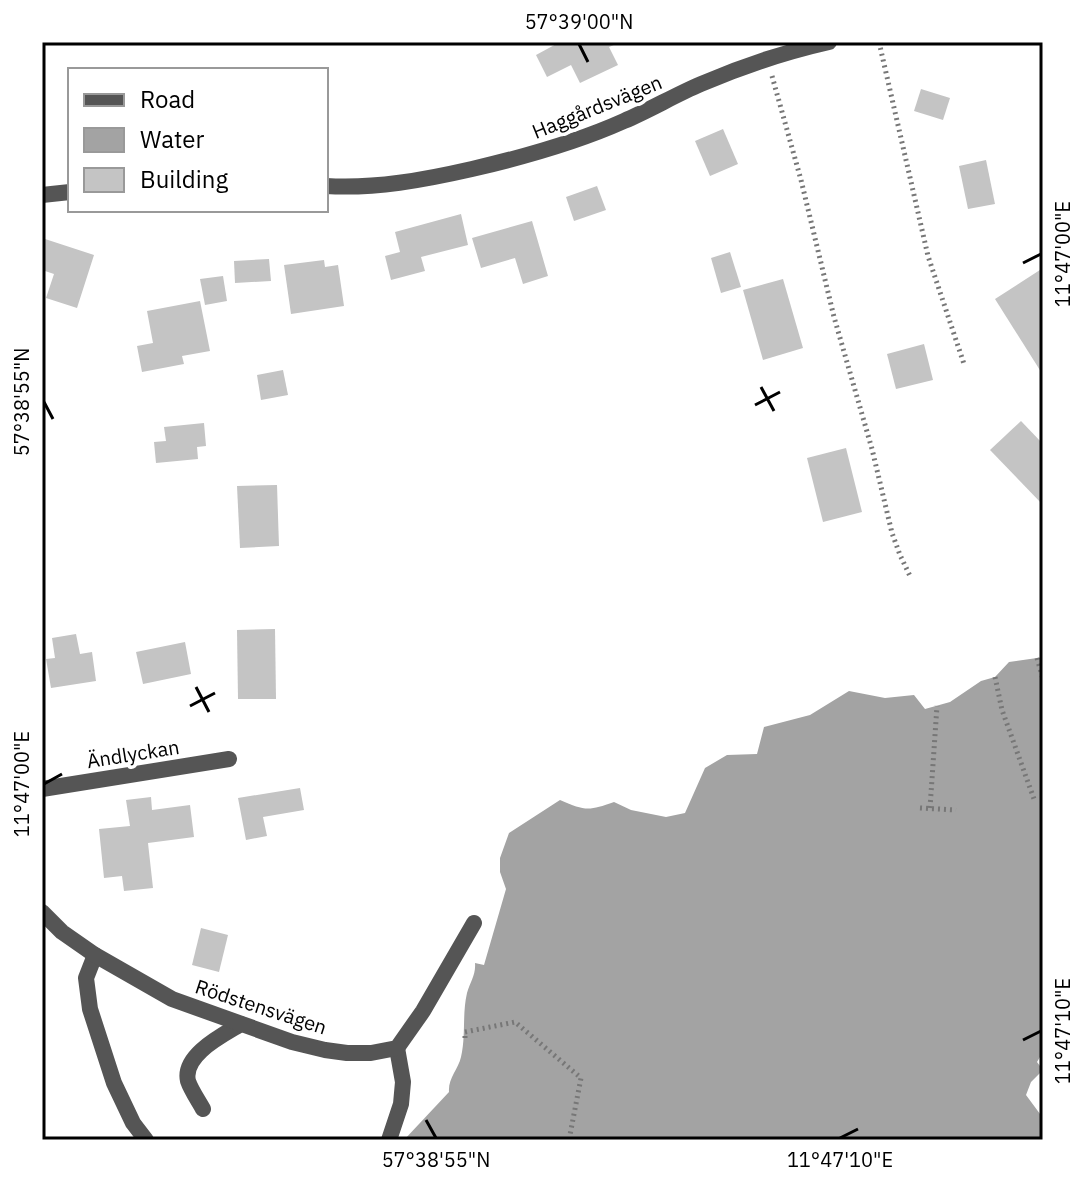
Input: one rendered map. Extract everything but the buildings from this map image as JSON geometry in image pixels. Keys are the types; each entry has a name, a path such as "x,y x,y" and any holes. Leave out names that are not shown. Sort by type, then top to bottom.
{"street":[{"name":"Haggårdsvägen","path":"328,186 410,181 540,153 622,122 699,85 767,58 829,42"},
{"path":"42,195 68,192"},
{"name":"Ändlyckan","path":"42,789 229,759"},
{"name":"Rödstensvägen","path":"42,912 62,932 95,955 172,999 292,1042 347,1053 397,1048"},
{"path":"389,1140 401,1104 403,1082 397,1048 423,1011 474,923"},
{"path":"95,955 86,978 90,1009 114,1083 133,1123 146,1140"},
{"path":"203,1109 189,1084 187,1075 190,1063 214,1041 241,1024"}],"path":[{"path":"879,42 928,256 964,364"},
{"path":"767,58 892,533 910,576"},
{"path":"1037,658 1043,679"},
{"path":"995,677 1002,710 1034,799"},
{"path":"930,808 937,706"},
{"path":"920,808 956,810"},
{"path":"465,1038 465,1032 515,1022 581,1078 569,1140"}],"water":[{"path":"1043,658 1043,1052 1037,1062 1043,1070 1031,1082 1026,1095 1043,1118 1043,1140 404,1140 449,1092 450,1082 460,1062 467,993 475,963 484,965 506,889 500,872 500,858 509,833 560,800 587,808 614,802 631,810 666,817 685,813 705,768 727,755 757,754 764,727 810,715 849,691 885,698 914,695 925,709 950,702 981,681 995,677 1009,662"}]}
